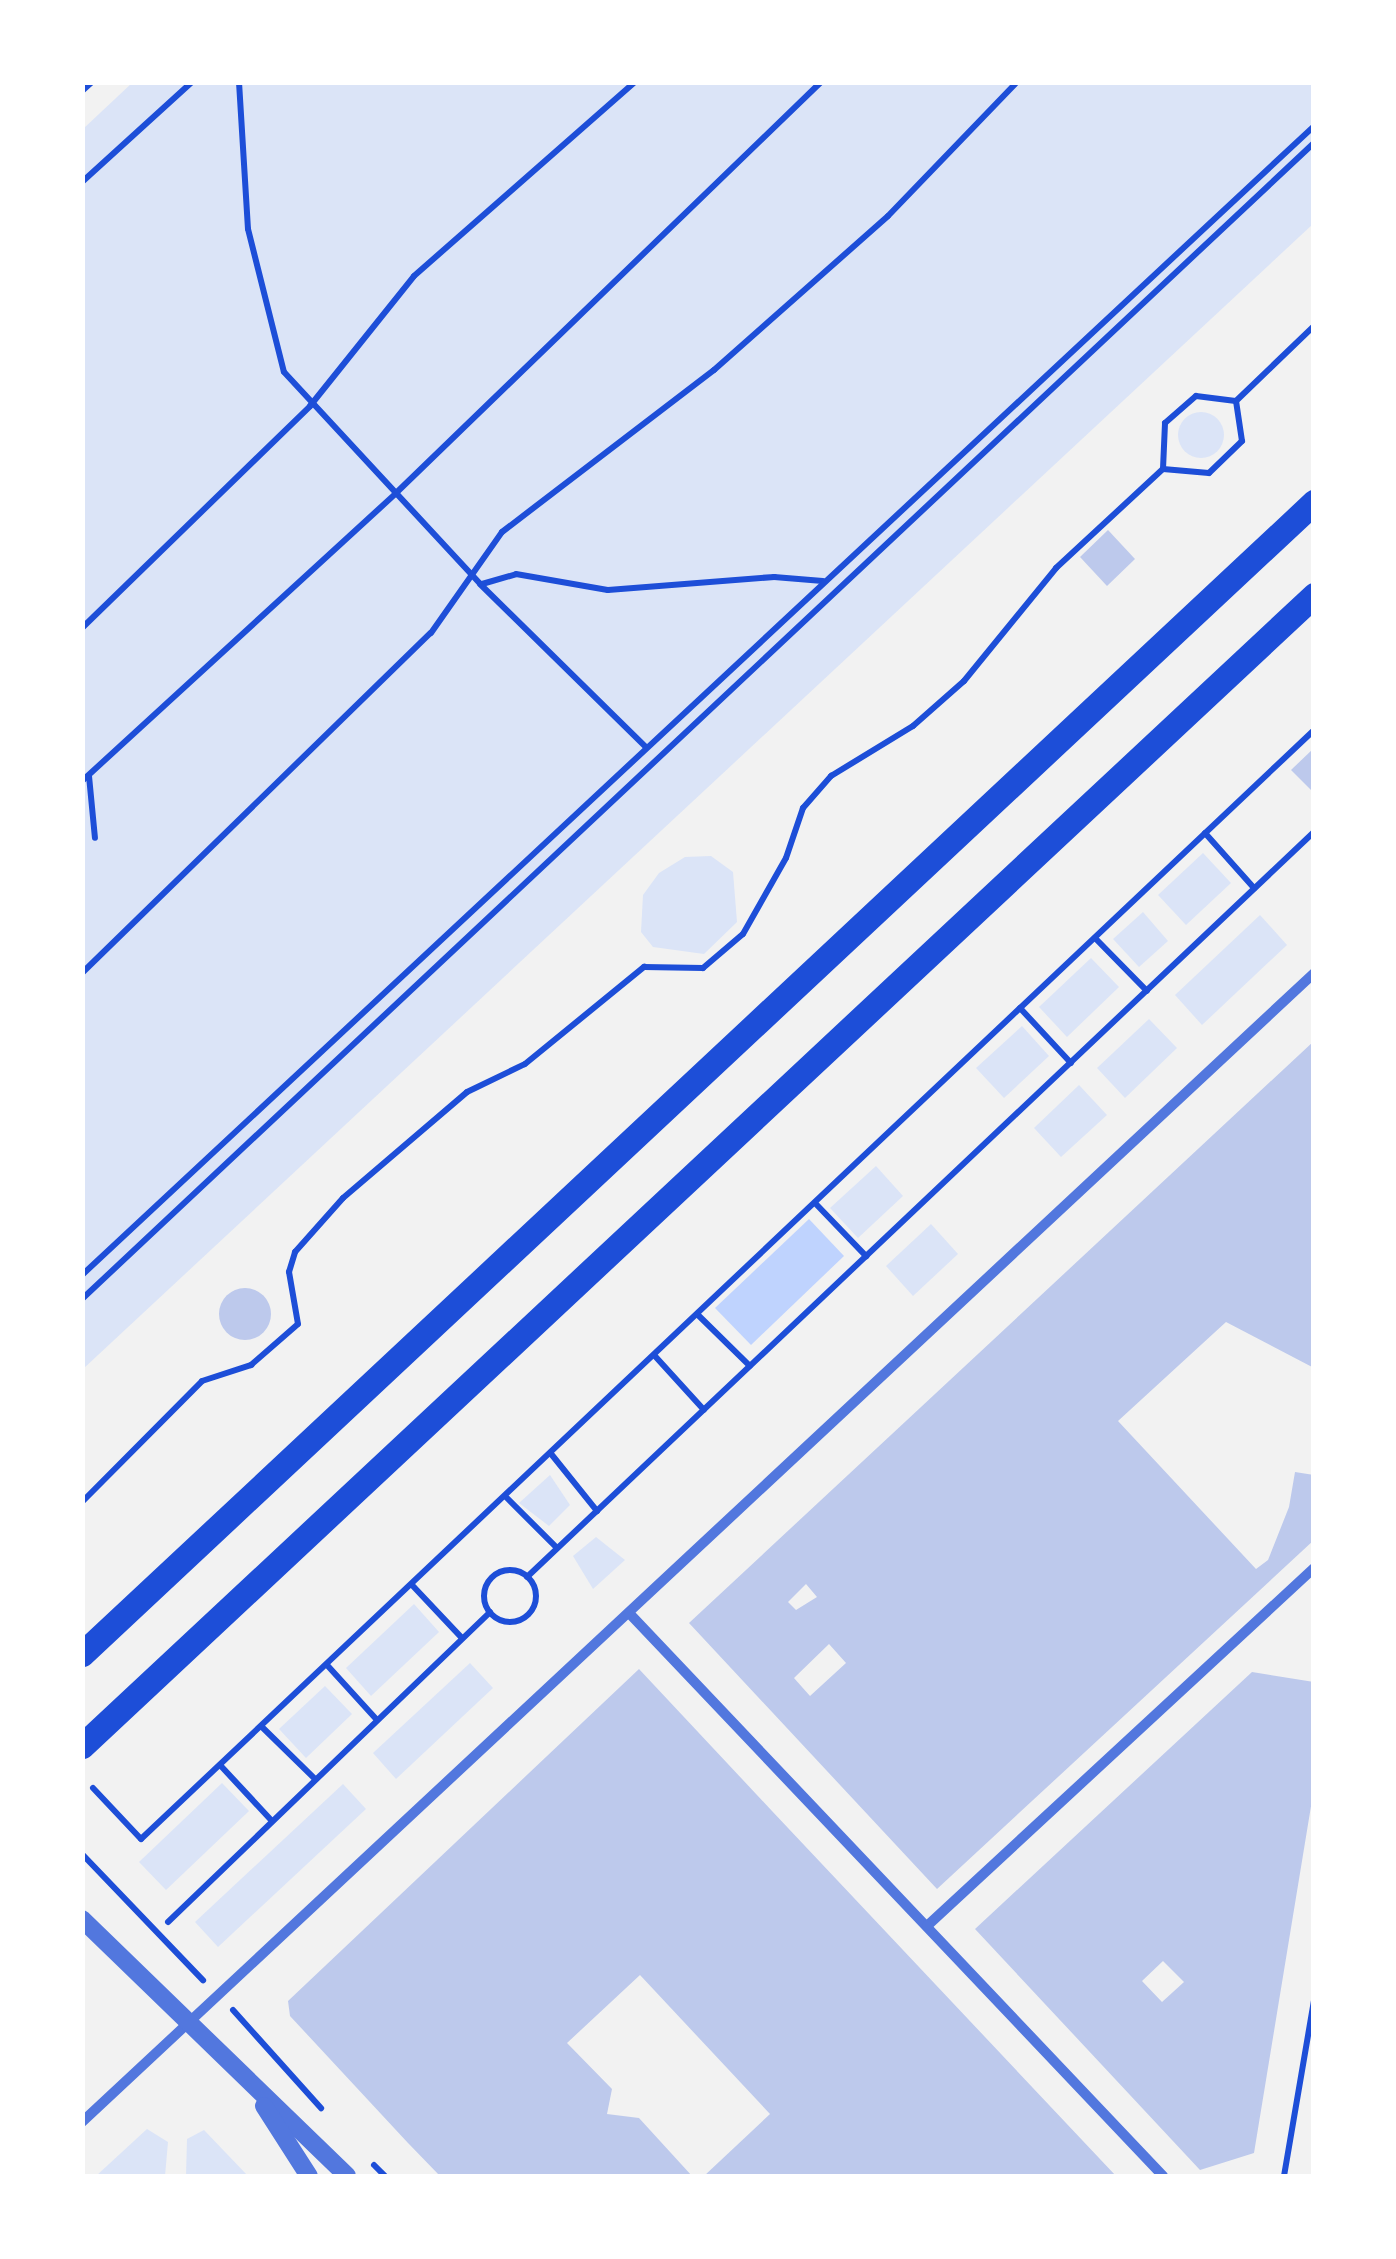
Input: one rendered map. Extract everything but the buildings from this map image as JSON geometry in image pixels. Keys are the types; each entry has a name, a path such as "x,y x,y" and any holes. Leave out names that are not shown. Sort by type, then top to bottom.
{"main road":[{"path":"82,1654 1314,502"},
{"path":"82,1746 1314,595"}],"street":[{"path":"82,2122 1314,973"},
{"path":"927,1926 1314,1568"},
{"path":"628,1613 1163,2176"},
{"path":"82,1920 187,2027 347,2176"},
{"path":"251,2085 309,2176"}],"path":[{"path":"82,92 92,82"},
{"path":"82,182 192,82"},
{"path":"239,82 248,229 284,372 310,406 480,584 646,746"},
{"path":"82,628 310,406 414,276 635,82"},
{"path":"95,838 86,778 395,494 821,82"},
{"path":"82,973 431,633 502,532 714,370 888,216 1017,82"},
{"path":"82,1275 1314,126"},
{"path":"82,1299 1314,143"},
{"path":"1236,401 1314,326"},
{"path":"82,1502 202,1380 251,1365 298,1324 289,1272 294,1252 343,1198 467,1092 525,1064 644,967 702,968 743,934 786,858 803,808 831,776 914,726 964,681 1056,568 1163,468 1165,423 1196,396 1236,401"},
{"path":"1163,468 1209,473 1242,442 1236,401"},
{"path":"480,584 516,574 608,590 774,577 823,581"},
{"path":"93,1788 141,1840 1314,730"},
{"path":"82,738 82,765"},
{"path":"527,1577 1314,832"},
{"path":"1205,833 1254,889"},
{"path":"1094,938 1146,991"},
{"path":"1020,1008 1071,1062"},
{"path":"815,1202 866,1256"},
{"path":"697,1314 750,1366"},
{"path":"654,1355 704,1410"},
{"path":"552,1455 597,1511"},
{"path":"506,1497 557,1548"},
{"path":"506,1570 527,1577 535,1595 525,1617 509,1622 490,1612 484,1593 492,1578 506,1570"},
{"path":"412,1585 463,1639"},
{"path":"168,1922 490,1612"},
{"path":"328,1665 377,1720"},
{"path":"262,1727 315,1779"},
{"path":"220,1765 272,1820"},
{"path":"1284,2176 1314,2000"}],"shaded area":[{"path":"133,82 1313,83 1313,224 83,1369 83,129"},
{"path":"1201,412 1218,418 1224,435 1218,452 1201,458 1184,452 1178,435 1184,418"},
{"path":"1203,853 1231,883 1186,925 1158,895"},
{"path":"711,856 733,872 737,922 704,954 653,947 641,932 643,895 659,873 685,857"},
{"path":"1143,912 1168,941 1139,967 1113,939"},
{"path":"1260,915 1287,945 1202,1025 1175,995"},
{"path":"1091,958 1119,987 1067,1037 1039,1007"},
{"path":"1149,1019 1177,1048 1125,1098 1097,1068"},
{"path":"1022,1026 1049,1056 1004,1098 976,1068"},
{"path":"1079,1085 1107,1115 1061,1157 1034,1128"},
{"path":"876,1166 903,1196 858,1238 830,1208"},
{"path":"931,1224 958,1254 913,1296 886,1266"},
{"path":"550,1475 570,1505 549,1526 519,1503"},
{"path":"596,1537 625,1560 593,1589 573,1556"},
{"path":"414,1604 439,1632 371,1696 346,1668"},
{"path":"470,1663 493,1688 396,1779 373,1753"},
{"path":"325,1686 352,1714 306,1758 279,1729"},
{"path":"222,1783 249,1811 166,1890 139,1862"},
{"path":"343,1784 366,1809 218,1947 195,1922"},
{"path":"147,2129 168,2142 165,2176 96,2176"},
{"path":"204,2130 248,2176 186,2176 187,2139"}],"water":[{"path":"809,1219 844,1256 751,1345 715,1308"}]}
